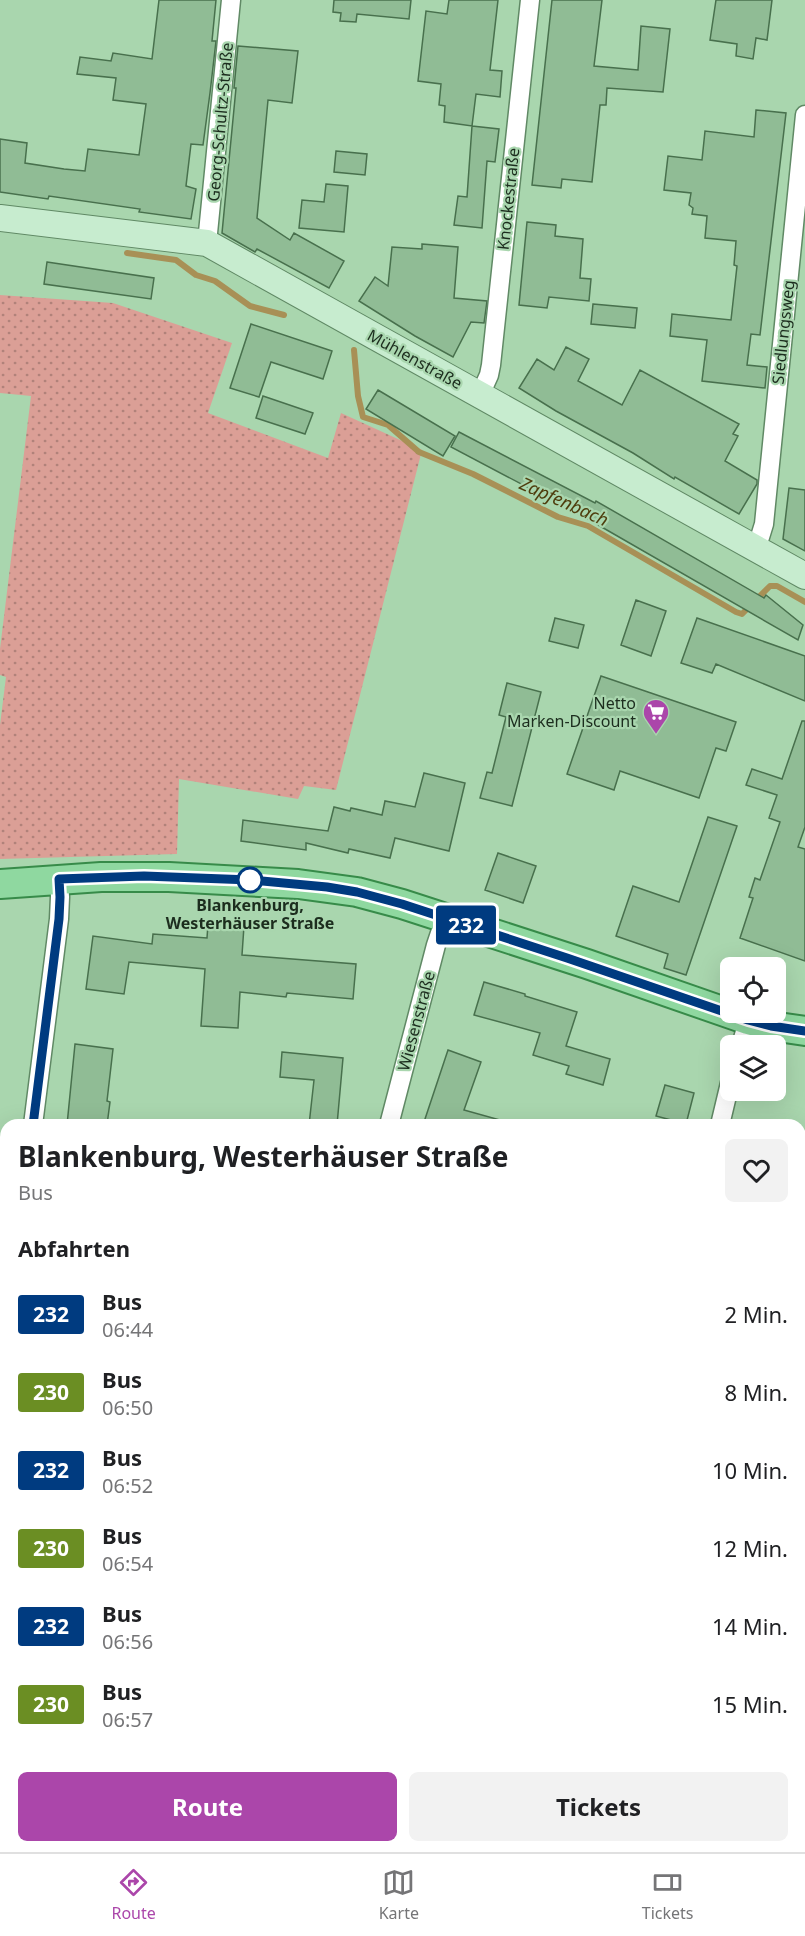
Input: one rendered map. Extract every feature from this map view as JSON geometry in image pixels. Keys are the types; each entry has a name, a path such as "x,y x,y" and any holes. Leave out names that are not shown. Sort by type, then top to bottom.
{"main road":[{"path":"0,884 144,876 298,884 357,892 587,964 745,1033 771,1026 805,1031"}],"street":[{"name":"Georg-Schultz-Straße","path":"207,243 231,0"},
{"name":"Knockestraße","path":"480,395 491,365 530,0"},
{"name":"Siedlungsweg","path":"754,547 764,524 805,116"},
{"name":"Mühlenstraße","path":"0,218 207,243 805,576"},
{"path":"34,1119 59,919 59,879"},
{"name":"Wiesenstraße","path":"391,1119 445,918"},
{"path":"721,1119 726,1101"}],"shaded area":[{"path":"0,295 113,303 232,343 208,413 328,458 341,413 422,450 336,790 304,786 298,799 179,779 177,854 0,859 0,725 6,677 0,675 0,649 31,396 0,393"}],"building":[{"path":"159,0 216,0 212,41 216,41 203,145 191,144 186,186 196,189 191,219 49,196 48,199 0,192 0,139 27,143 25,163 64,169 85,171 88,149 139,155 146,104 113,100 116,78 77,74 80,57 111,61 113,53 152,59"},
{"path":"334,0 411,0 409,19 357,14 356,22 340,21 341,13 333,12"},
{"path":"449,0 498,0 490,70 502,71 500,97 476,94 472,126 444,122 445,106 439,105 441,84 418,81 426,11 447,14"},
{"path":"552,0 602,0 594,66 638,70 641,26 670,29 663,92 607,88 606,105 600,105 592,182 562,179 561,188 532,185"},
{"path":"716,0 772,0 767,40 756,38 753,59 736,56 737,44 710,40"},
{"path":"238,46 298,51 292,103 268,100 257,218 290,240 294,233 344,261 329,288 257,249 255,252 222,233"},
{"path":"756,110 786,113 760,335 751,334 747,365 767,367 765,388 702,381 707,340 670,336 672,314 731,320 737,266 734,265 736,241 705,238 707,216 692,214 693,208 689,205 691,193 664,190 668,156 702,160 705,131 754,137"},
{"path":"472,126 499,129 495,162 487,161 482,228 454,225 458,196 467,197"},
{"path":"336,151 367,154 365,175 334,172"},
{"path":"326,184 348,186 344,232 299,228 302,200 324,202"},
{"path":"527,222 556,225 555,236 583,239 580,278 591,279 589,301 549,297 547,308 519,305"},
{"path":"422,244 458,247 454,298 487,301 484,323 471,322 453,357 359,301 375,277 388,286 392,247 422,249"},
{"path":"47,262 154,278 151,299 44,284"},
{"path":"593,304 637,308 635,328 591,324"},
{"path":"251,324 332,351 323,379 271,362 259,397 230,388"},
{"path":"566,347 589,359 578,381 622,405 640,370 739,424 733,434 738,436 725,461 757,480 757,484 739,514 675,477 674,479 519,388 537,359 554,370"},
{"path":"378,390 455,436 443,456 366,409"},
{"path":"263,396 313,413 305,434 256,418"},
{"path":"459,432 595,503 596,501 764,598 766,595 803,625 798,640 586,518 451,447"},
{"path":"789,488 805,490 805,551 783,539"},
{"path":"636,600 666,611 651,656 621,645"},
{"path":"555,618 584,625 578,648 549,641"},
{"path":"697,618 805,656 805,701 716,664 712,673 681,663"},
{"name":"Netto Marken-Discount","path":"601,676 736,722 726,751 716,748 699,798 620,771 614,790 567,774"},
{"path":"507,683 541,692 512,806 480,798 487,772 492,773 506,717 499,715"},
{"path":"802,721 805,721 805,827 798,847 805,849 805,961 740,938 753,898 749,897 755,878 760,880 780,822 769,818 777,795 746,785 752,769 782,779"},
{"path":"424,773 465,783 449,851 395,838 390,858 349,849 348,853 306,843 306,850 241,841 243,820 328,831 334,807 350,811 351,808 382,815 385,801 415,807"},
{"path":"708,817 737,826 686,975 664,968 668,954 616,936 633,886 679,902"},
{"path":"498,853 536,866 523,903 485,890"},
{"path":"208,924 244,926 242,955 356,964 353,999 287,993 286,997 240,992 238,1028 201,1026 205,969 129,962 124,994 86,989 93,936 152,944 153,934 207,938"},
{"path":"484,982 577,1012 566,1046 610,1059 603,1085 566,1074 569,1066 533,1055 540,1033 474,1015"},
{"path":"75,1044 113,1049 107,1101 110,1102 108,1119 68,1119"},
{"path":"448,1050 481,1062 464,1110 496,1119 425,1119"},
{"path":"282,1052 343,1058 338,1119 310,1119 314,1080 280,1077"},
{"path":"665,1085 694,1093 687,1119 667,1119 656,1116"}],"waterway":[{"name":"Zapfenbach","path":"127,253 176,260 196,275 215,281 250,306 284,315"},
{"name":"Zapfenbach","path":"354,350 358,396 363,417 388,425 419,452 473,474 558,517 588,526 736,612 742,614 770,586 777,586 805,602"}],"bus line":[{"name":"232","path":"34,1119 59,919 59,879 144,876 251,880 357,892 402,904 567,958 748,1020 805,1031"}],"place":[{"name":"Netto Marken-Discount","path":"656,735"},
{"name":"Blankenburg, Westerhäuser Straße","path":"250,880"}]}
